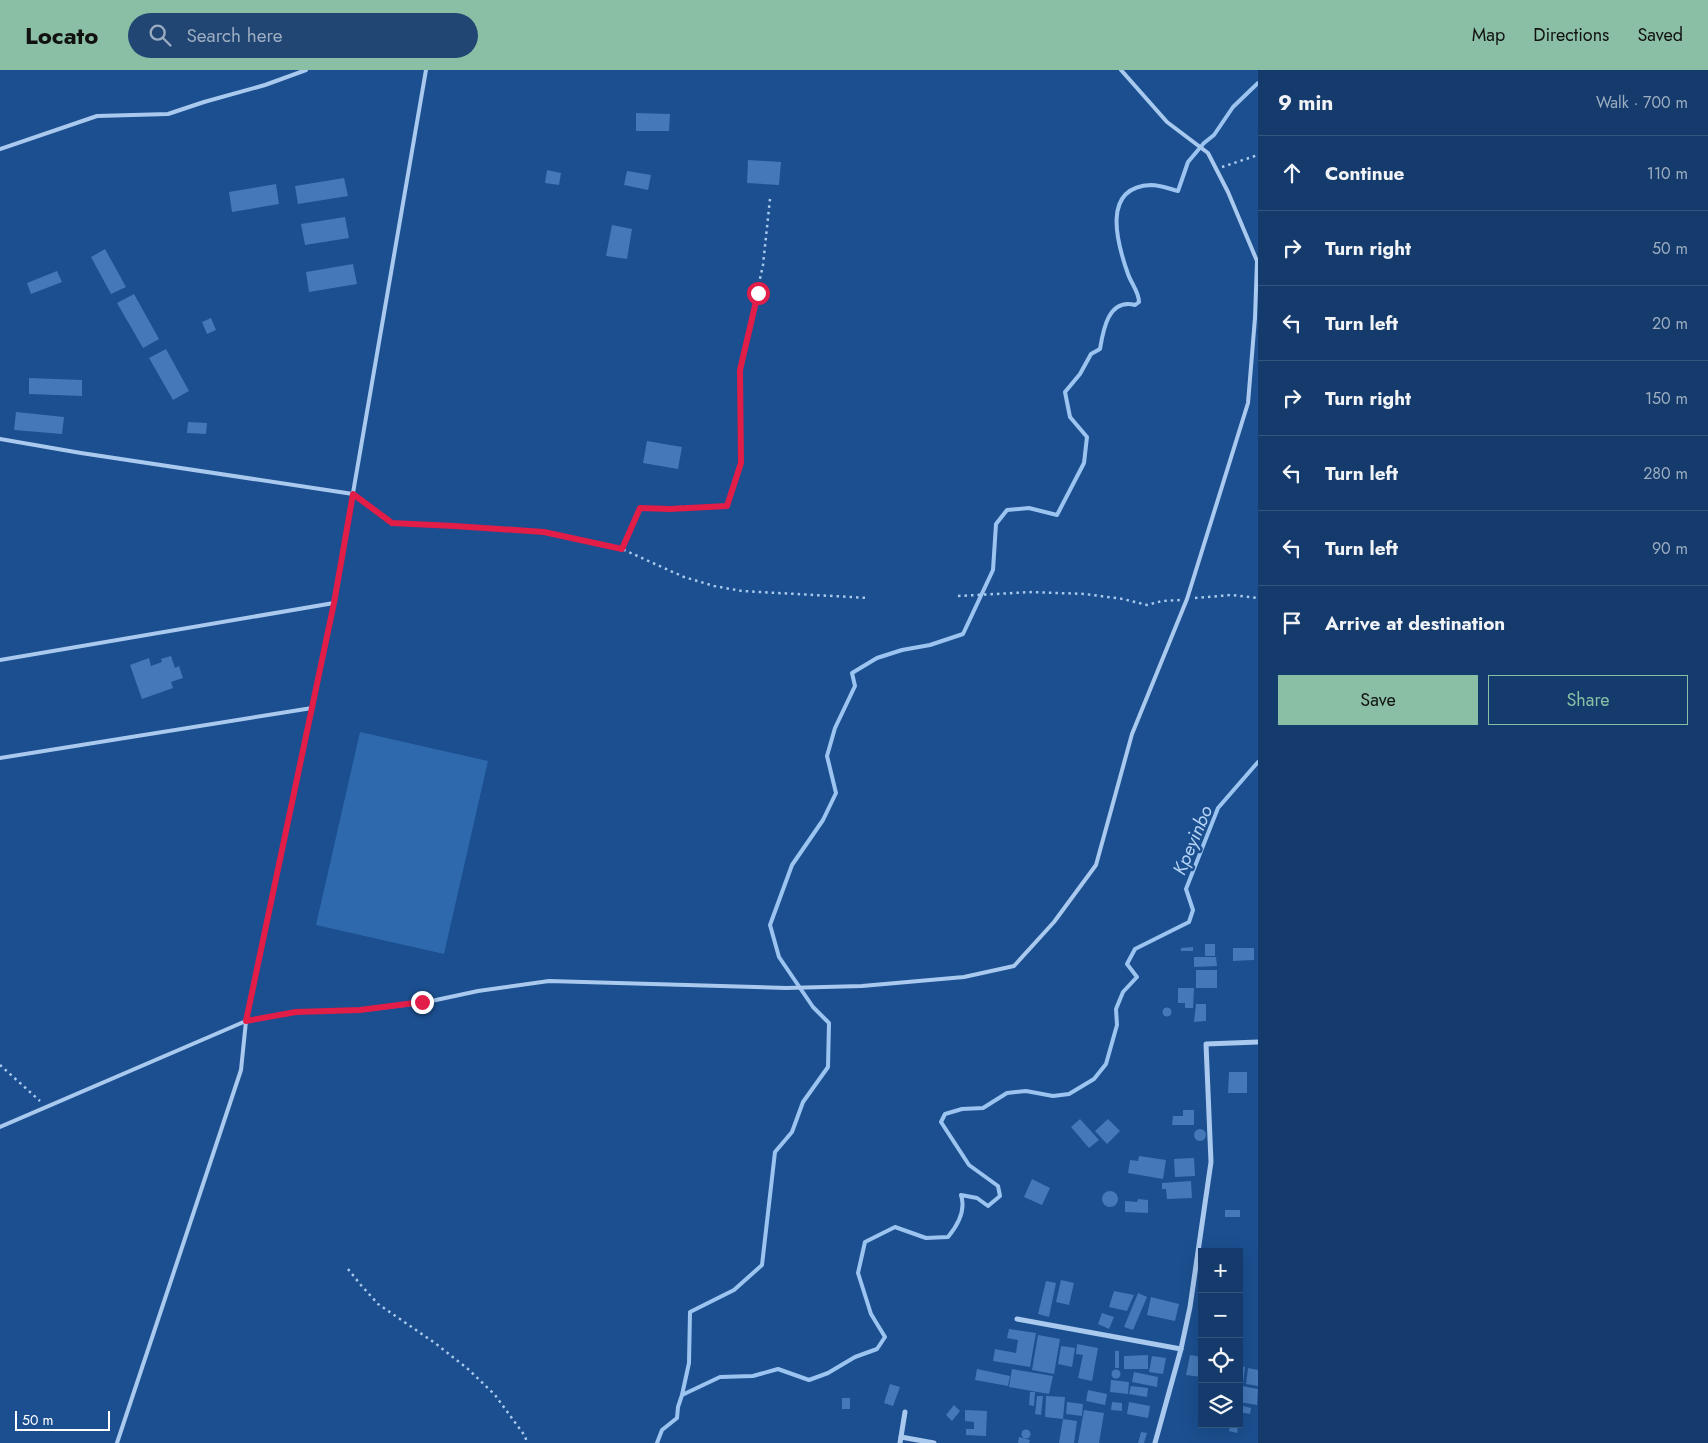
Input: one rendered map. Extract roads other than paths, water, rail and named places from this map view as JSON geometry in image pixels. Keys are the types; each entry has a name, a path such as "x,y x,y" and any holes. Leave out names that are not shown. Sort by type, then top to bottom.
{"street":[{"path":"1155,1443 1181,1349 1190,1307 1211,1162 1206,1044 1258,1042"},
{"path":"1017,1319 1181,1349"},
{"path":"905,1412 901,1440 934,1443"}],"lane":[{"path":"0,149 97,116 168,114 265,85 306,70"},
{"path":"117,1443 241,1070 246,1021 334,603 426,70"},
{"path":"0,1127 246,1021 296,1012 360,1010 549,981 786,988 862,986 964,977 1014,966 1054,922 1096,865 1132,734 1187,599 1248,403 1256,318 1257,261 1228,192 1208,153 1167,122 1121,70"},
{"path":"0,439 353,494"},
{"path":"0,660 334,603"},
{"path":"0,758 312,708"}],"waterway":[{"path":"682,1395 689,1363 690,1312 734,1290 762,1265 775,1152 792,1132 803,1102 828,1067 829,1023 813,1007 779,957 770,925 792,865 823,820 836,793 827,756 835,728 855,686 852,673 877,658 902,650 930,645 963,634 993,570 996,524 1007,510 1029,508 1057,515 1084,463 1087,437 1070,417 1065,392 1080,374 1091,354 1100,349 1105,325 1113,311 1119,306 1126,304 1135,305 1139,302 1138,295 1128,274 1117,233 1119,206 1125,195 1135,188 1154,185 1178,191 1188,162 1204,143 1214,135 1233,107 1258,83"},
{"name":"Kpeyinbo","path":"657,1443 662,1430 677,1418 682,1395 720,1377 753,1376 778,1369 809,1380 828,1373 855,1357 877,1349 885,1337 871,1314 858,1273 865,1242 895,1227 926,1238 948,1237 962,1212 961,1195 977,1198 988,1206 1000,1196 998,1186 969,1165 941,1122 945,1114 962,1109 983,1108 1007,1093 1026,1091 1053,1096 1069,1094 1094,1079 1106,1064 1117,1025 1116,1009 1123,992 1137,977 1127,964 1135,949 1189,922 1193,910 1186,889 1218,808 1258,762"}]}
